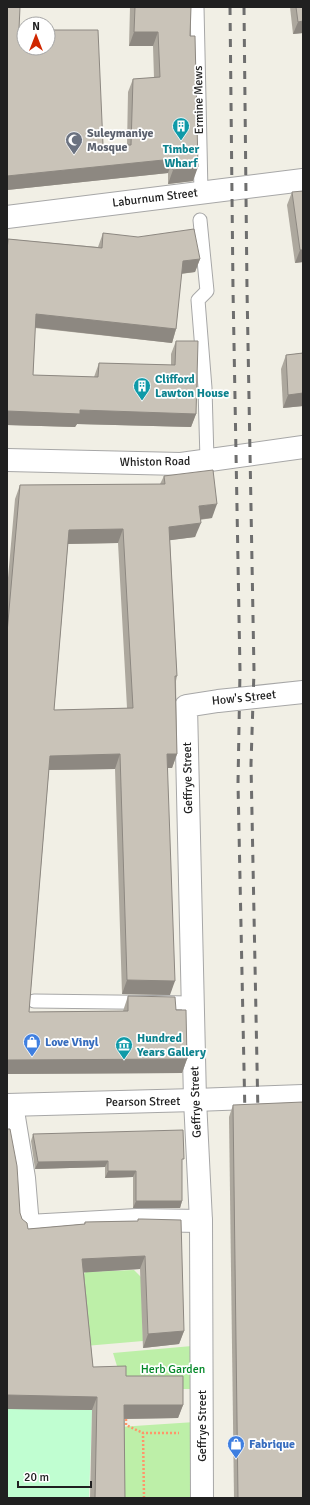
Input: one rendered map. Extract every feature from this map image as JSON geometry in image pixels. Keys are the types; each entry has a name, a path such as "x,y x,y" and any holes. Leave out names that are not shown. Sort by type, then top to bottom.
{"street":[{"name":"Laburnum Street","path":"7,217 303,180"},
{"name":"Whiston Road","path":"7,460 165,464 303,447"},
{"name":"How's Street","path":"186,706 303,692"},
{"name":"Geffrye Street","path":"186,706 194,1003 195,1100 201,1221 202,1498"},
{"name":"Pearson Street","path":"9,1105 303,1096"},
{"path":"9,1105 24,1178 28,1226 137,1220 201,1221"}],"lane":[{"name":"Ermine Mews","path":"197,7 201,192"},
{"path":"200,220 207,292 198,300 207,460"},
{"path":"34,1001 194,1003"}],"path":[{"path":"127,1411 126,1425 142,1433 179,1433"},
{"path":"142,1433 144,1498"}],"green space":[{"path":"134,1270 141,1277 143,1341 85,1346 76,1281 86,1272"},
{"name":"Herb Garden","path":"192,1346 195,1389 178,1389 121,1379 113,1353"},
{"path":"7,1409 92,1410 89,1498 7,1498"},
{"path":"195,1422 194,1498 120,1498 119,1427"}],"building":[{"path":"7,7 20,7 20,16 16,16 16,56 56,56 56,30 98,30 103,145 131,145 133,79 160,77 158,32 134,32 135,7 191,7 190,36 195,36 198,167 173,170 173,159 7,176"},
{"path":"296,7 303,7 303,21 298,22"},
{"path":"303,191 303,250 300,250 292,192"},
{"path":"194,229 200,259 183,261 176,329 36,314 33,375 98,377 99,363 175,365 176,341 198,341 196,414 80,410 80,414 7,411 8,239 102,248 103,233 138,237"},
{"path":"303,353 303,393 288,395 286,355"},
{"path":"213,470 217,504 199,506 201,523 169,527 177,676 175,676 177,754 167,754 175,981 127,980 120,754 50,756 29,1012 128,1011 128,996 175,997 176,1010 186,1010 187,1059 7,1060 7,633 20,485 165,484 164,476","holes":["123,529 133,708 54,710 69,530"]},
{"path":"303,1102 303,1498 238,1498 233,1105"},
{"path":"7,1129 10,1129 17,1166 20,1213 22,1219 27,1223 28,1229 85,1224 85,1222 138,1221 138,1219 181,1220 184,1331 148,1334 145,1256 82,1259 93,1367 126,1366 126,1376 183,1376 183,1405 124,1405 125,1498 95,1498 97,1397 7,1395"},
{"path":"183,1130 184,1159 182,1159 182,1201 136,1201 136,1171 108,1171 108,1161 38,1162 33,1134"}],"railway":[{"path":"230,7 233,289 240,671 238,783 245,1116"},
{"path":"244,7 247,289 254,671 251,764 258,1115"}],"place":[{"name":"Timber Wharf","path":"181,141"},
{"name":"Suleymaniye Mosque","path":"74,155"},
{"name":"Clifford Lawton House","path":"142,401"},
{"name":"Love Vinyl","path":"32,1057"},
{"name":"Hundred Years Gallery","path":"124,1060"},
{"name":"Fabrique","path":"236,1459"}]}
